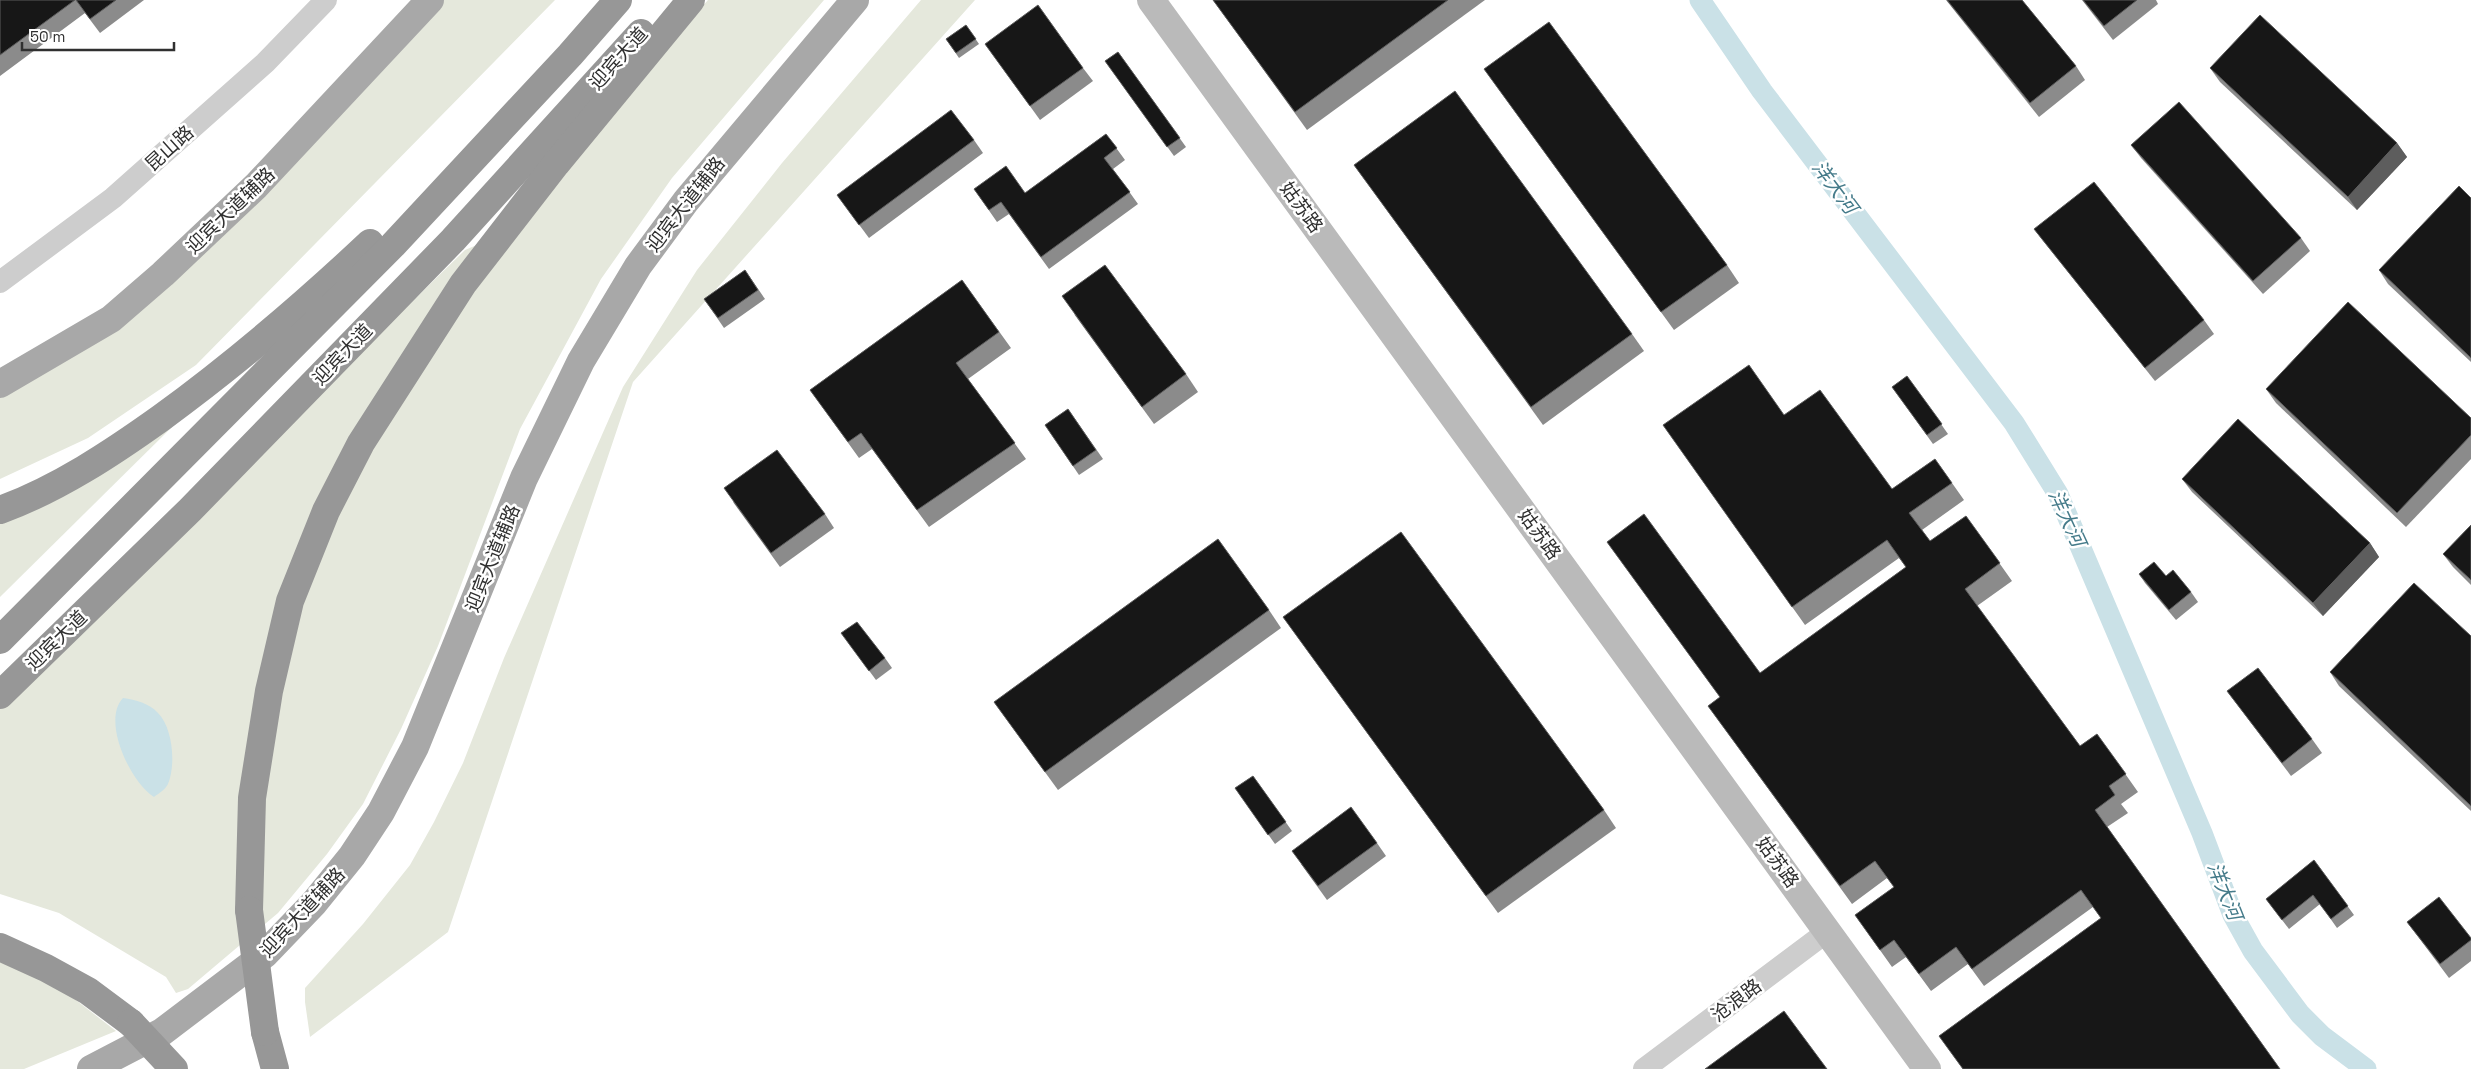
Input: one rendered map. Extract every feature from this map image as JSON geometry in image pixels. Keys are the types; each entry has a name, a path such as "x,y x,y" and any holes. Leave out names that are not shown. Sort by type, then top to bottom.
{"highway":[{"name":"迎宾大道","path":"0,640 393,245 570,55 618,0"},
{"name":"迎宾大道","path":"0,694 190,510 439,254 671,0"},
{"path":"275,1069 265,1032 249,910 252,798 269,691 290,601 326,511 361,443 463,284 556,164 691,0"},
{"path":"0,510 65,479 122,446 221,374 346,266 570,55"},
{"path":"0,947 46,968 88,991 130,1023 174,1069"}],"main road":[{"name":"迎宾大道辅路","path":"0,384 111,319 163,274 256,186 430,0"},
{"name":"迎宾大道辅路","path":"91,1069 162,1032 265,954 314,903 352,856 381,812 415,747 524,478 581,361 638,266 686,201 854,0"}],"street":[{"name":"昆山路","path":"0,282 113,198 265,63 326,0"},
{"name":"姑苏路","path":"1151,0 1927,1069"},
{"name":"沧浪路","path":"1644,1069 1828,931"}],"shaded area":[{"path":"443,0 555,0 196,365 88,438 0,479 0,398 98,340"},
{"path":"708,0 824,0 672,178 601,279 520,429 438,646 401,729 363,804 327,854 278,913 188,989 176,993 166,977 59,913 0,894 0,703 465,250 514,229 574,151"},
{"path":"921,0 975,0 633,382 448,932 310,1037 305,988 363,924 410,865 434,822 463,763 504,658 623,387 697,270 782,163"},
{"path":"173,426 0,597 0,516 159,428"},
{"path":"0,958 59,987 116,1031 24,1069 0,1069"}],"water":[{"path":"123,698 151,707 163,720 170,737 172,767 168,784 164,790 154,797 145,790 128,766 117,736 115,721 117,708"}],"building":[{"path":"0,0 75,0 0,55"},
{"path":"76,0 116,0 90,19"},
{"path":"1213,0 1448,0 1295,112"},
{"path":"1947,0 2022,0 2076,66 2030,103"},
{"path":"2083,0 2137,0 2104,26"},
{"path":"1038,5 1083,68 1030,106 985,44"},
{"path":"2260,15 2397,143 2348,197 2210,68"},
{"path":"1549,22 1727,265 1661,312 1484,69"},
{"path":"966,25 976,39 956,53 946,39"},
{"path":"1118,52 1180,138 1167,147 1105,61"},
{"path":"1455,91 1632,334 1531,407 1354,165"},
{"path":"2179,102 2301,238 2253,281 2131,145"},
{"path":"951,110 974,140 859,225 837,195"},
{"path":"1106,134 1117,148 1104,158 1130,192 1041,257 1001,202 989,210 974,189 1006,166 1025,193"},
{"path":"2094,182 2204,320 2145,368 2034,229"},
{"path":"2459,186 2471,198 2471,358 2379,270"},
{"path":"1105,265 1186,374 1142,407 1062,296"},
{"path":"745,270 758,290 718,318 704,299"},
{"path":"962,280 999,332 956,363 1015,443 917,510 861,433 848,442 810,390"},
{"path":"2348,302 2471,418 2471,435 2397,513 2266,389"},
{"path":"1749,365 1784,415 1820,390 1892,489 1935,459 1952,483 1909,513 1930,541 1966,516 2000,563 1965,589 2080,746 2097,734 2126,774 2109,786 2115,795 2095,810 2280,1069 1963,1069 1939,1036 2101,918 2081,890 1972,969 1956,947 1919,974 1894,940 1880,950 1855,915 1894,887 1875,861 1840,886 1708,706 1720,697 1607,542 1644,514 1760,673 1906,567 1887,540 1792,607 1663,425"},
{"path":"1907,376 1942,424 1927,435 1892,387"},
{"path":"1068,409 1096,450 1073,466 1045,425"},
{"path":"2238,419 2370,543 2313,603 2182,479"},
{"path":"777,450 825,514 771,553 724,488"},
{"path":"2471,525 2471,580 2443,554"},
{"path":"1401,532 1604,810 1486,896 1283,617"},
{"path":"1218,539 1269,610 1045,772 994,702"},
{"path":"2154,562 2166,576 2173,570 2191,592 2169,610 2139,574"},
{"path":"2414,583 2471,636 2471,806 2330,672"},
{"path":"857,622 885,658 869,671 841,633"},
{"path":"2258,668 2312,739 2282,763 2227,691"},
{"path":"1253,776 1286,822 1268,835 1235,788"},
{"path":"1351,807 1377,843 1318,886 1292,851"},
{"path":"2314,860 2348,906 2331,919 2313,895 2282,920 2266,899"},
{"path":"2439,897 2471,938 2471,940 2440,964 2407,922"},
{"path":"1784,1011 1827,1069 1705,1069"}],"waterway":[{"name":"洋大河","path":"1700,0 1762,91 2014,423 2058,494 2202,833 2233,915 2253,951 2300,1014 2322,1036 2366,1069"}]}
